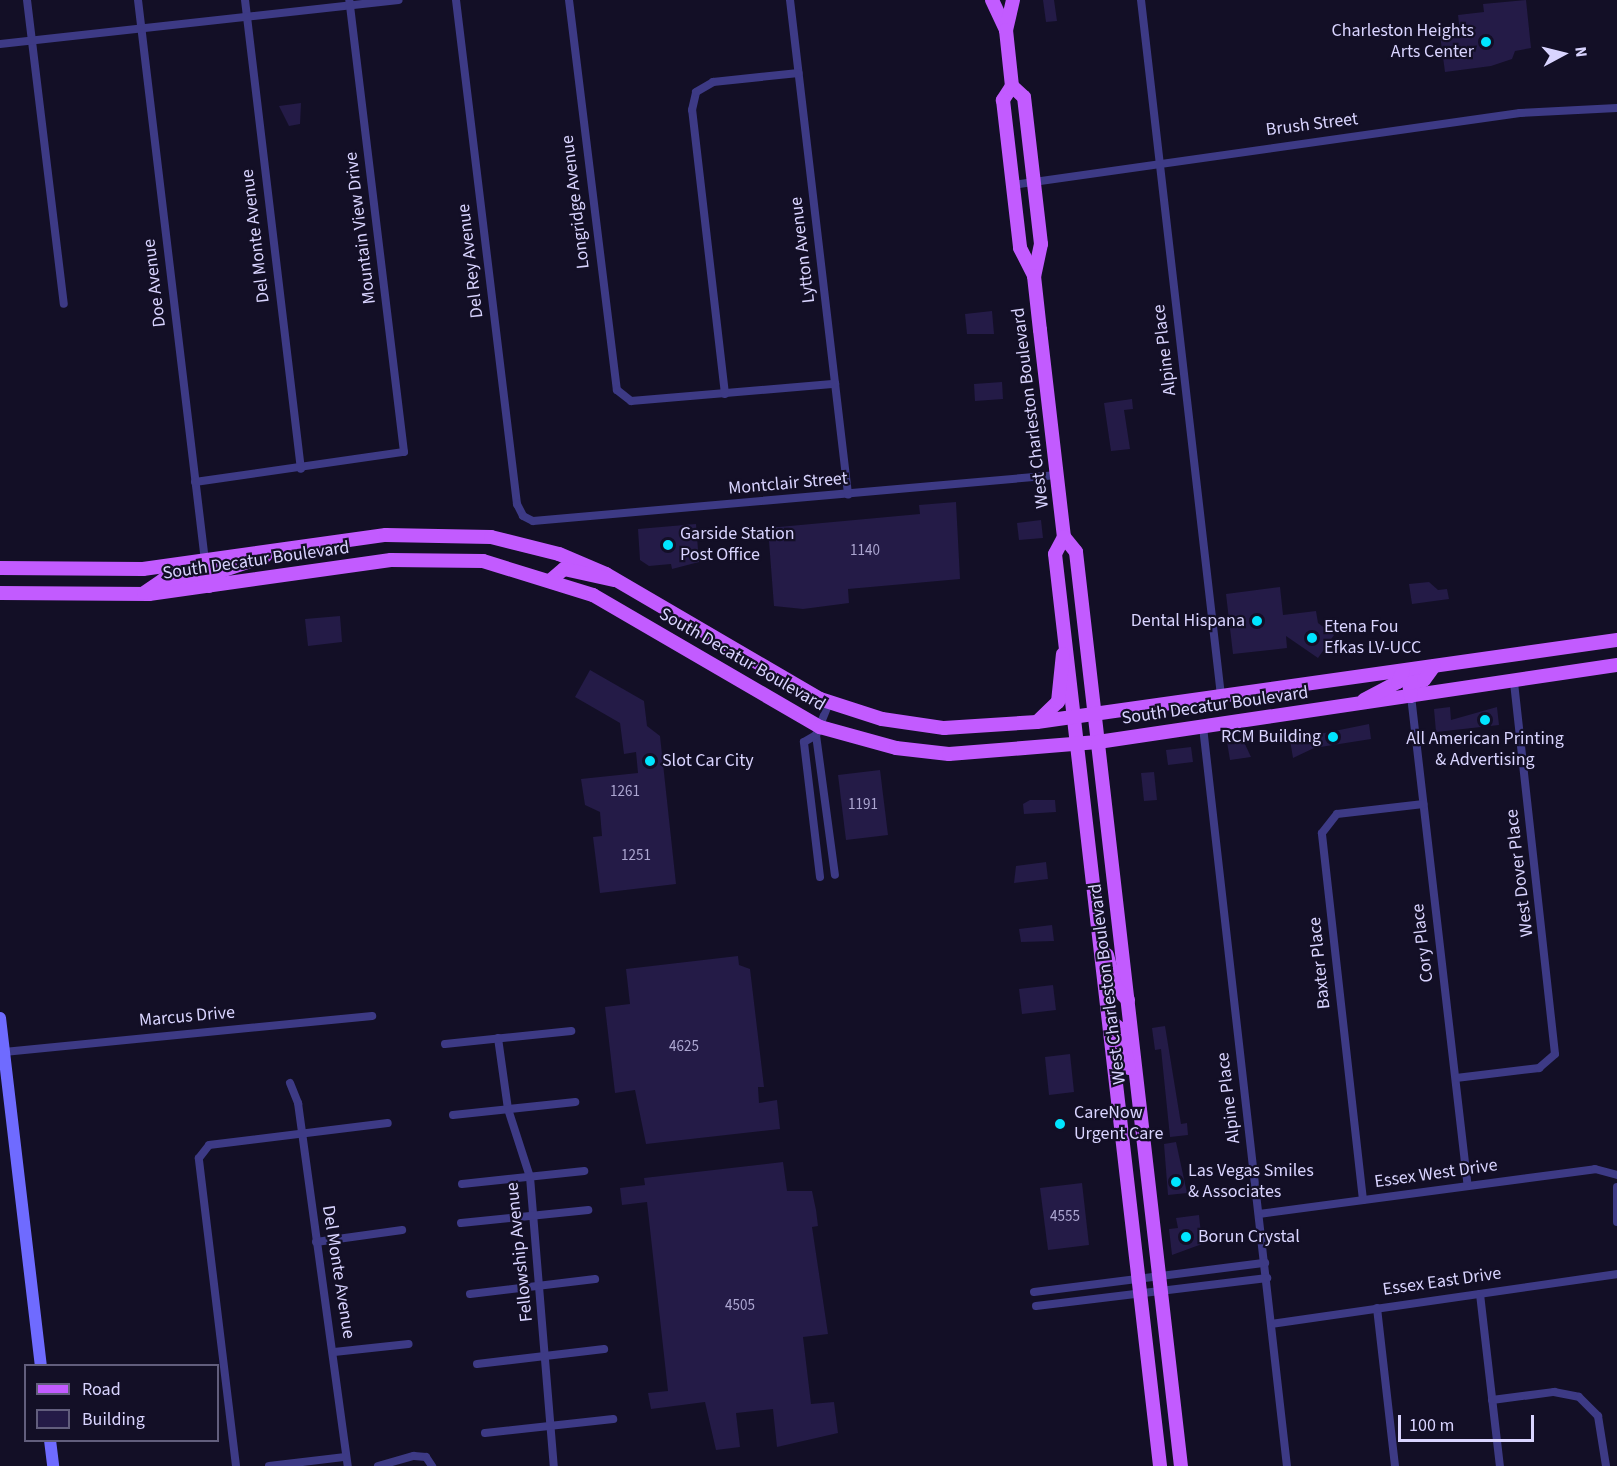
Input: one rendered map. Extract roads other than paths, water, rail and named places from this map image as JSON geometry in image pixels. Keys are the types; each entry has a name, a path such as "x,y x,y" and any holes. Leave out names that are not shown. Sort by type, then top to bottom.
{"main road":[{"name":"West Charleston Boulevard","path":"992,0 1005,30 1012,86 1003,100 1020,248 1034,276"},
{"name":"West Charleston Boulevard","path":"1005,30 1013,0"},
{"name":"West Charleston Boulevard","path":"1012,86 1024,97 1041,244 1034,276 1064,537 1076,552 1141,1111 1160,1466"},
{"name":"South Decatur Boulevard","path":"0,568 127,570 387,535 458,534 540,548 619,581 829,703 928,727 1036,722 1617,640"},
{"name":"West Charleston Boulevard","path":"1064,537 1055,554 1109,1020 1151,1293 1181,1466"},
{"path":"209,586 215,573 246,566 275,551"},
{"name":"South Decatur Boulevard","path":"0,593 142,594 429,557 483,561 552,579 607,603 818,731 888,746 942,754 1098,742 1617,665"},
{"path":"142,594 163,580 202,573 205,561"},
{"path":"552,579 564,569 589,579 619,581"},
{"path":"1036,722 1058,702 1065,646"},
{"path":"1411,696 1409,683 1424,680 1434,666"},
{"path":"1359,703 1398,682 1403,670"},
{"path":"1099,936 1116,988 1128,1000"},
{"path":"0,1018 4,1052 6,1118 41,1364"},
{"path":"1109,1020 1120,1029 1141,1111"},
{"path":"50,1442 53,1466"}],"street":[{"path":"27,0 64,304"},
{"name":"Doe Avenue","path":"138,0 205,561"},
{"name":"Del Monte Avenue","path":"245,0 300,469"},
{"path":"0,44 350,3 399,0"},
{"name":"Del Rey Avenue","path":"456,0 517,504 523,516"},
{"name":"Longridge Avenue","path":"569,0 613,380 624,398 725,394"},
{"name":"Lytton Avenue","path":"790,0 848,495"},
{"name":"Alpine Place","path":"1141,0 1221,696"},
{"name":"Mountain View Drive","path":"300,469 404,452 350,3"},
{"path":"799,73 713,82 696,92 692,110 725,394 835,384"},
{"name":"Brush Street","path":"1013,185 1520,114 1617,108"},
{"path":"195,482 300,469"},
{"name":"Montclair Street","path":"523,516 533,521 1057,475"},
{"name":"West Dover Place","path":"1456,1078 1539,1068 1553,1060 1556,1046 1514,681"},
{"name":"Cory Place","path":"1411,696 1468,1186"},
{"path":"820,877 804,742 818,731 829,703"},
{"name":"Alpine Place","path":"1203,727 1287,1466"},
{"path":"818,731 821,741 835,875"},
{"name":"Baxter Place","path":"1363,1200 1322,833 1337,814 1423,804"},
{"name":"Marcus Drive","path":"4,1052 372,1016"},
{"path":"445,1044 571,1031"},
{"name":"Fellowship Avenue","path":"498,1038 508,1109 530,1177 548,1356 550,1426 554,1466"},
{"name":"Del Monte Avenue","path":"290,1083 302,1132 348,1466"},
{"path":"453,1114 575,1102"},
{"path":"236,1466 199,1158 203,1149 302,1132 388,1123"},
{"name":"Essex West Drive","path":"1259,1214 1595,1168 1617,1175"},
{"path":"462,1184 584,1171"},
{"path":"1617,1187 1617,1222"},
{"path":"461,1223 588,1210"},
{"path":"316,1242 402,1230"},
{"path":"1034,1292 1265,1263"},
{"name":"Essex East Drive","path":"1271,1324 1617,1274"},
{"path":"1036,1306 1267,1278"},
{"path":"470,1294 595,1279"},
{"path":"1480,1294 1500,1466"},
{"path":"1377,1308 1395,1466"},
{"path":"334,1352 409,1344"},
{"path":"477,1364 604,1349"},
{"path":"1492,1400 1554,1392 1579,1397 1598,1416 1606,1466"},
{"path":"485,1433 613,1419"},
{"path":"378,1466 414,1456 426,1457 432,1466"},
{"path":"269,1466 345,1457"}],"place":[{"name":"Charleston Heights Arts Center","path":"1486,42"},
{"name":"Garside Station Post Office","path":"668,545"},
{"name":"Dental Hispana","path":"1257,621"},
{"name":"Etena Fou Efkas LV-UCC","path":"1312,638"},
{"name":"All American Printing & Advertising","path":"1485,720"},
{"name":"RCM Building","path":"1333,737"},
{"name":"Slot Car City","path":"650,761"},
{"name":"CareNow Urgent Care","path":"1060,1124"},
{"name":"Las Vegas Smiles & Associates","path":"1176,1182"},
{"name":"Borun Crystal","path":"1186,1237"}]}
